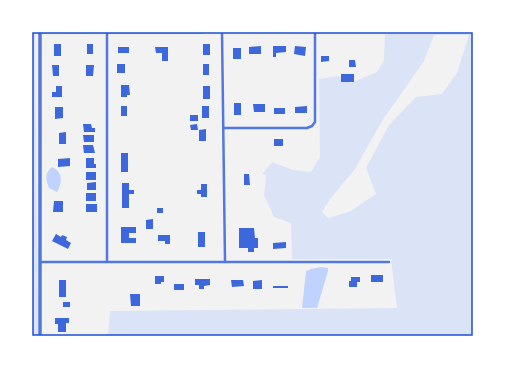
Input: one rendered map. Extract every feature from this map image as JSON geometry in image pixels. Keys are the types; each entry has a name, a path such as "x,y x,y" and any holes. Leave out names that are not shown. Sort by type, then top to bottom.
{"street":[{"path":"40,336 40,32 204,32"},
{"path":"107,32 107,261"},
{"path":"222,32 225,261"},
{"path":"224,128 307,128 312,126 315,122 315,32"},
{"path":"40,262 389,262"}],"shaded area":[{"path":"32,32 35,32 38,336 32,336"},
{"path":"385,34 473,34 473,336 108,336 110,311 397,308 391,259 292,259 291,223 274,217 264,195 266,175 262,174 272,162 293,170 311,172 320,157 319,79 338,76 351,83 377,72 384,60","holes":["434,35 469,35 457,73 442,94 416,97 389,125 366,168 376,194 351,211 328,218 322,212 330,199 355,169 382,121 424,61"]}],"water":[{"path":"52,167 59,172 61,178 57,192 49,188 47,179 47,174"},
{"path":"321,267 328,268 328,271 317,308 302,308 306,271"}],"building":[{"path":"54,44 61,44 61,56 54,56"},
{"path":"87,44 93,44 93,54 87,54"},
{"path":"203,44 210,44 210,55 203,55"},
{"path":"261,46 261,54 249,54 249,47"},
{"path":"273,46 286,46 286,52 276,53 276,57 273,57"},
{"path":"295,46 306,47 305,56 294,54"},
{"path":"118,47 129,47 129,53 118,53"},
{"path":"155,47 168,47 168,61 162,61 162,53 156,53"},
{"path":"233,48 241,48 241,59 233,59"},
{"path":"321,56 329,56 329,61 321,62"},
{"path":"349,60 355,60 356,67 349,67"},
{"path":"117,64 125,64 125,73 117,73"},
{"path":"203,64 209,64 209,75 203,75"},
{"path":"52,65 59,65 59,76 53,76"},
{"path":"86,65 94,65 93,76 86,76"},
{"path":"341,74 354,74 354,82 341,82"},
{"path":"121,85 129,85 130,95 127,95 127,97 121,97"},
{"path":"56,86 62,86 62,97 52,97 52,92 56,92"},
{"path":"203,86 210,86 210,99 203,99"},
{"path":"234,103 241,103 241,115 234,115"},
{"path":"253,104 265,104 265,112 254,112"},
{"path":"121,106 127,106 127,116 121,116"},
{"path":"202,106 209,106 209,118 202,118"},
{"path":"307,106 307,113 295,113 295,107"},
{"path":"55,107 63,107 63,118 55,119"},
{"path":"274,108 285,108 285,114 274,114"},
{"path":"190,115 198,115 198,121 190,121"},
{"path":"83,124 91,124 92,128 95,128 95,132 84,132"},
{"path":"197,124 198,130 191,130 190,125"},
{"path":"206,129 206,141 199,141 199,130"},
{"path":"66,132 66,144 59,144 59,133"},
{"path":"83,135 94,135 94,142 84,142"},
{"path":"274,139 283,139 283,146 274,146"},
{"path":"83,145 93,145 95,153 84,153"},
{"path":"121,153 128,153 128,172 121,172"},
{"path":"70,158 70,166 58,167 58,159"},
{"path":"86,158 94,158 96,168 86,168"},
{"path":"86,172 96,172 96,180 86,180"},
{"path":"244,174 249,174 250,185 244,185"},
{"path":"96,182 96,190 87,190 87,183"},
{"path":"122,183 129,183 129,190 134,190 134,194 129,194 129,208 122,208"},
{"path":"201,184 207,184 207,197 201,197 201,194 197,194 197,190 201,190"},
{"path":"86,193 96,193 96,201 86,201"},
{"path":"54,201 63,201 63,212 53,212"},
{"path":"86,204 97,204 97,212 86,212"},
{"path":"157,208 163,208 163,213 157,213"},
{"path":"153,219 153,229 146,229 146,220"},
{"path":"121,227 136,227 136,233 129,233 129,238 136,238 136,243 121,243"},
{"path":"239,228 254,228 255,238 258,238 258,248 254,248 254,252 248,252 248,248 239,248"},
{"path":"198,232 205,232 205,247 198,247"},
{"path":"56,234 61,237 62,235 67,237 66,240 71,243 68,249 52,241"},
{"path":"158,235 170,235 170,244 165,244 165,241 158,241"},
{"path":"286,242 286,248 273,249 273,243"},
{"path":"371,275 383,275 383,282 371,282"},
{"path":"155,276 164,276 164,282 161,282 161,284 155,284"},
{"path":"351,277 360,277 360,282 357,282 357,287 349,287"},
{"path":"195,279 210,279 210,285 204,286 204,289 199,289 199,285 195,285"},
{"path":"59,280 66,280 66,297 59,297"},
{"path":"231,280 243,280 244,286 232,287"},
{"path":"262,280 262,289 253,289 253,281"},
{"path":"174,284 184,284 184,290 174,290"},
{"path":"273,286 288,286 288,288 273,288"},
{"path":"130,294 140,294 140,306 131,306"},
{"path":"63,302 70,302 70,307 63,307"},
{"path":"55,318 69,318 69,323 66,323 66,332 58,332 58,324 55,324"}]}
